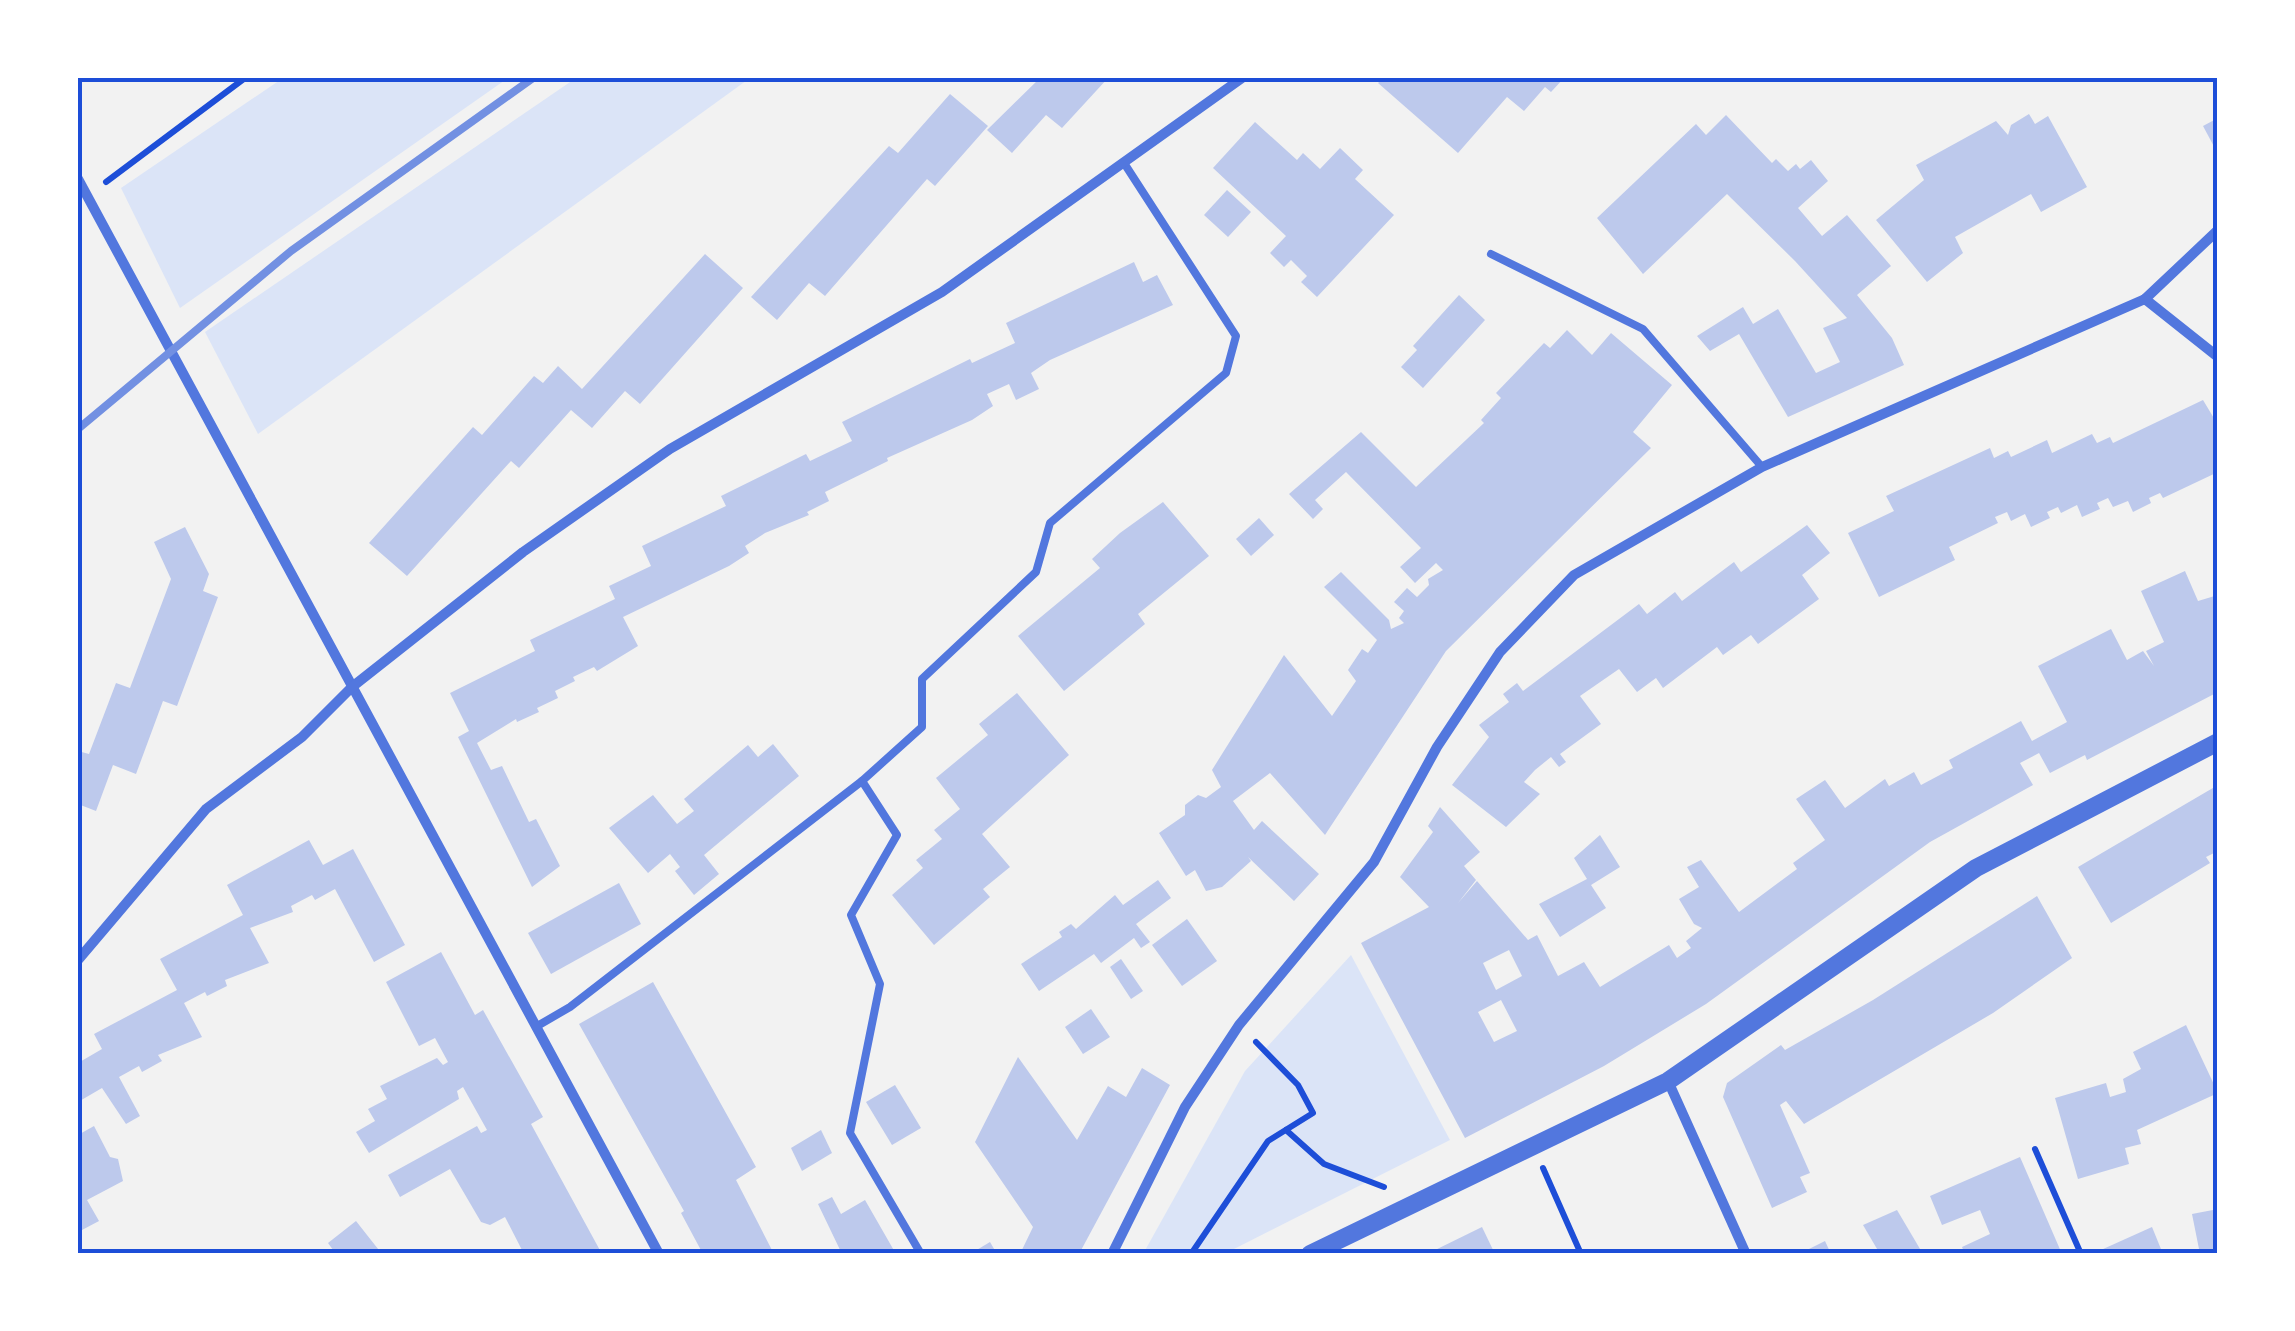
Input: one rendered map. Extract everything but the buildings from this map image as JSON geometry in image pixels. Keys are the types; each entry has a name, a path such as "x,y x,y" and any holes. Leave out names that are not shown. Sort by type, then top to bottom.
{"street":[{"path":"78,960 206,809 302,737 352,687 524,552 670,449 942,292 1242,78"},
{"path":"78,179 240,472 476,919 539,1025 659,1254"},
{"path":"1112,1254 1185,1107 1239,1025 1374,862 1437,746 1500,652 1574,576 1762,466 2146,299 2218,230"},
{"path":"2146,299 2218,358"},
{"path":"1310,1254 1668,1081 1976,868 2218,742"},
{"path":"1668,1081 1746,1254"}],"lane":[{"path":"539,1025 570,1007 862,781 922,728 922,679 1036,572 1050,523 1226,373 1236,336 1124,163"},
{"path":"1491,254 1642,329 1762,466"},
{"path":"862,781 897,835 851,915 880,984 850,1133 921,1254"}],"path":[{"path":"86,196 245,78"},
{"path":"1191,1254 1268,1141 1314,1113 1298,1085 1239,1025"},
{"path":"1286,1130 1324,1164 1417,1202"},
{"path":"1533,1146 1582,1254"},
{"path":"2036,1149 2081,1254"}],"shaded area":[{"path":"283,78 508,78 180,308 121,188"},
{"path":"576,78 750,78 258,434 205,332"},
{"path":"1351,955 1450,1140 1226,1253 1143,1254 1245,1071"}],"railway":[{"path":"78,429 291,251 533,78"}]}
